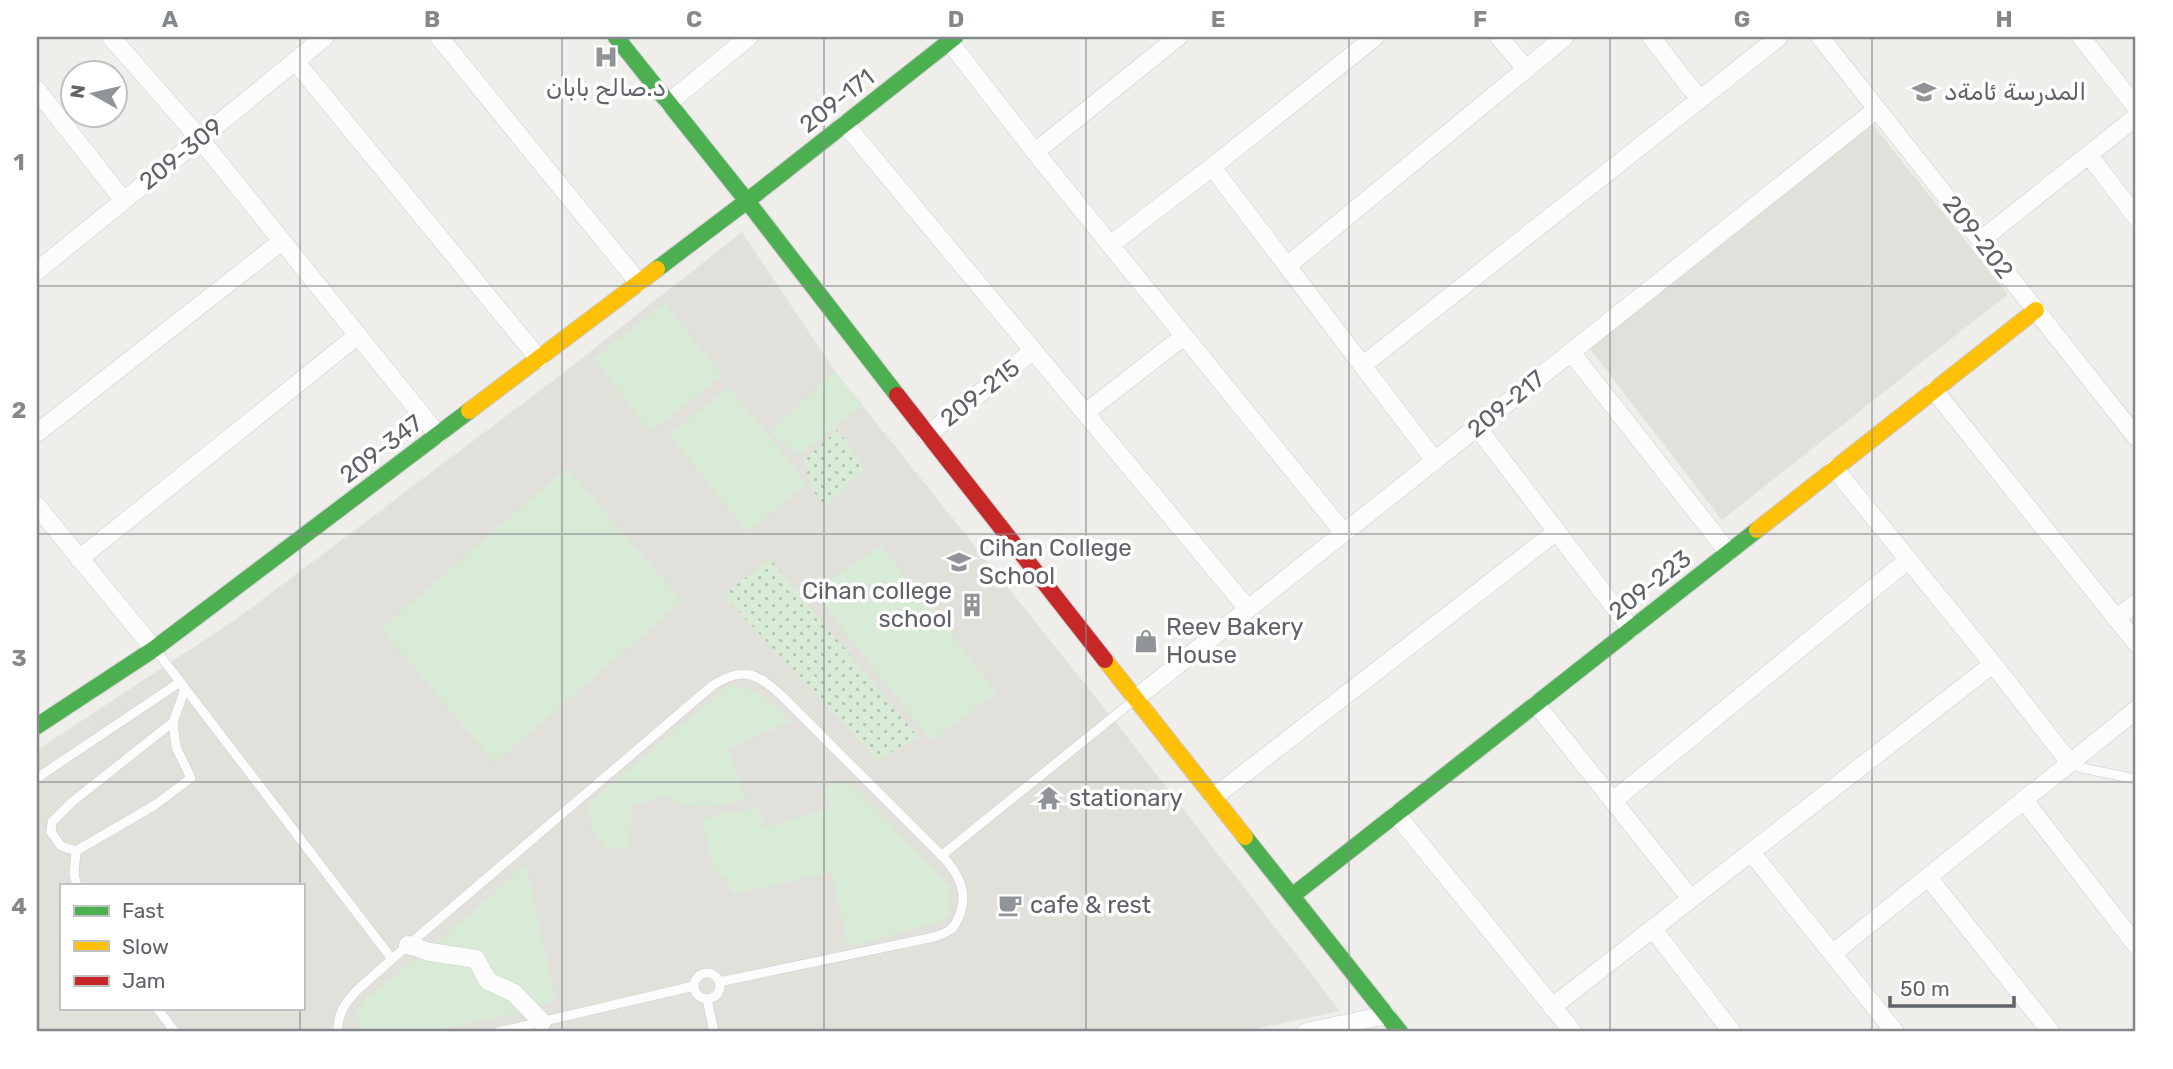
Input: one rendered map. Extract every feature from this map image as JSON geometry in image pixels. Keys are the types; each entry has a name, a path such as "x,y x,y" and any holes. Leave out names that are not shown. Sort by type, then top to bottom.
{"street":[{"name":"209-309","path":"37,271 325,37"},
{"path":"439,37 639,283"},
{"path":"616,37 1400,1032"},
{"path":"668,103 749,37"},
{"path":"1035,152 1178,37"},
{"path":"1111,245 1375,37"},
{"path":"1499,37 1526,69"},
{"path":"1287,266 1565,37"},
{"path":"1651,37 1700,100"},
{"path":"1363,365 1779,37"},
{"name":"209-202","path":"1820,37 2136,437"},
{"path":"2081,37 2136,107"},
{"path":"117,39 438,435"},
{"path":"952,39 1035,152 1344,533"},
{"name":"209-171","path":"747,201 952,39"},
{"path":"295,61 539,359"},
{"path":"37,90 123,200"},
{"name":"209-217","path":"1136,698 1877,109"},
{"path":"1981,240 2136,117"},
{"path":"845,124 1248,609"},
{"path":"2089,155 2136,217"},
{"path":"1212,167 1435,461"},
{"name":"209-347","path":"38,724 154,649 747,201"},
{"path":"37,433 282,241"},
{"name":"209-223","path":"1292,896 2036,310"},
{"path":"79,559 358,335"},
{"path":"1085,413 1184,336"},
{"name":"209-215","path":"927,435 1033,351"},
{"path":"1571,352 1728,552"},
{"path":"1934,390 2136,643"},
{"path":"1477,427 1631,629"},
{"path":"1834,468 2070,763"},
{"path":"37,506 154,649"},
{"path":"1214,797 1557,531"},
{"path":"1613,801 1908,560"},
{"path":"2116,619 2136,603"},
{"path":"1552,1007 1993,664"},
{"path":"1536,704 1691,899"},
{"path":"1832,954 2136,710"},
{"path":"2024,800 2136,945"},
{"path":"1396,814 1573,1032"},
{"path":"1751,852 1895,1032"},
{"path":"1928,877 2051,1032"},
{"path":"1653,929 1732,1032"},
{"path":"408,945 430,952 476,959 488,981 514,993 542,1022"},
{"path":"1306,1032 1387,1015"}],"lane":[{"path":"154,649 391,959"},
{"path":"338,1032 340,1012 348,999 391,959 713,685 738,674 758,676 768,684 941,856 955,872 962,885 964,897 959,919 950,930 934,937 719,982"},
{"path":"173,722 72,802 52,822 51,832 61,846 76,851 155,805 191,778 176,747 173,722 182,686"},
{"path":"37,778 182,686"},
{"path":"941,856 1136,698"},
{"path":"2070,763 2136,779"},
{"path":"76,851 74,875 77,884"},
{"path":"704,974 713,975 719,982 717,993 707,999 699,997 694,986 697,978 704,974"},
{"path":"498,1032 694,986"},
{"path":"707,999 713,1032"},
{"path":"158,1010 175,1032"}],"shaded area":[{"path":"1870,121 2008,294 1722,520 1587,345"},
{"path":"742,232 835,371 1125,734 1340,1011 1240,1032 37,1032 37,750 235,620 549,384"}],"green space":[{"path":"665,303 722,376 650,432 594,358"},
{"path":"835,371 862,406 800,455 769,433"},
{"path":"729,387 807,484 747,532 670,435"},
{"path":"838,430 864,469 825,507 812,489 803,460"},
{"path":"567,468 682,601 495,763 381,629"},
{"path":"881,545 996,692 932,741 813,592"},
{"path":"770,559 918,737 878,760 723,595"},
{"path":"729,685 757,693 790,722 729,748 746,799 697,807 665,796 632,806 629,849 607,848 591,829 590,802"},
{"path":"849,781 950,887 950,912 941,921 848,947 832,872 732,894 727,880 713,869 703,819 758,807 764,828 829,808 823,789"},
{"path":"526,864 555,999 535,1010 492,979 482,956 432,947"},
{"path":"419,955 473,963 526,1011 426,1032 359,1032 358,1010 365,1000"}],"traffic: fast":[{"path":"616,37 897,395"},
{"path":"657,269 955,37"},
{"path":"37,726 154,649 469,411"},
{"path":"1292,896 1757,530"},
{"path":"1245,837 1400,1032"}],"traffic: slow":[{"path":"469,411 657,269"},
{"path":"1757,530 2036,310"},
{"path":"1105,660 1245,837"}],"traffic: jam":[{"path":"897,395 1105,660"}],"place":[{"name":"د.صالح بابان","path":"606,57"},
{"name":"المدرسة ئامةد","path":"1924,92"},
{"name":"Cihan College School","path":"959,562"},
{"name":"Cihan college school","path":"972,605"},
{"name":"Reev Bakery House","path":"1146,641"},
{"name":"stationary","path":"1049,798"},
{"name":"cafe & rest","path":"1010,905"}]}
